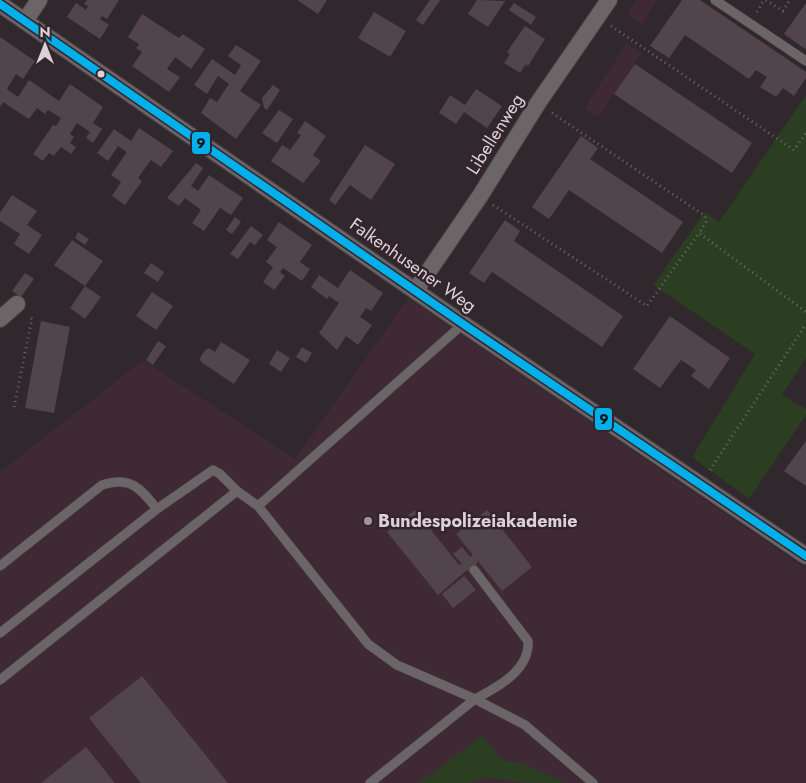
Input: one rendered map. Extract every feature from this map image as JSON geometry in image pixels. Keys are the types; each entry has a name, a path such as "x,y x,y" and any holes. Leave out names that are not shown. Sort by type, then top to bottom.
{"street":[{"path":"25,21 39,0"},
{"name":"Libellenweg","path":"415,290 480,196 538,103 609,0"},
{"name":"Falkenhusener Weg","path":"0,4 463,324 806,556"},
{"path":"0,319 17,304"}],"lane":[{"path":"715,0 806,61"},
{"path":"258,506 463,324"},
{"path":"0,633 158,509 213,470 220,474 237,492 258,506 368,644 397,665 476,699 525,725 593,783"},
{"path":"0,566 102,485 117,480 134,484 158,509"},
{"path":"0,680 237,492"},
{"path":"370,783 476,699 494,690 525,663 529,651 528,642 474,570"}],"path":[{"path":"766,0 783,11 790,0"},
{"path":"598,17 794,150 806,133"},
{"path":"480,196 647,306 706,222 705,216 538,103"},
{"path":"699,233 806,312"},
{"path":"14,407 32,319 17,304"},
{"path":"702,484 806,324"}],"shaded area":[{"path":"636,0 657,0 642,24 627,14"},
{"path":"627,43 642,53 598,118 584,108"},
{"name":"Bundespolizeiakademie","path":"408,298 806,569 806,783 0,783 0,472 143,360 295,459"}],"green space":[{"path":"806,95 806,358 782,395 806,409 806,415 749,499 692,457 755,354 653,285 705,212 719,222"},
{"path":"483,735 502,760 525,764 565,783 527,783 489,778 467,783 419,783"}],"building":[{"path":"87,0 119,0 107,19 102,16 100,19 109,25 100,39 67,17 76,3 86,10 88,6 84,4"},
{"path":"297,0 327,0 318,14"},
{"path":"430,0 440,0 423,25 416,20"},
{"path":"477,0 505,1 488,27 468,14"},
{"path":"682,0 700,0 806,72 806,78 794,96 783,88 776,97 760,87 767,77 756,70 749,79 685,35 669,58 650,46"},
{"path":"514,3 536,17 531,25 509,10"},
{"path":"806,3 806,47 805,49 784,34"},
{"path":"374,12 406,31 390,57 358,38"},
{"path":"142,14 179,38 183,34 205,49 191,69 175,57 167,69 180,77 169,92 132,66 142,52 136,48 139,44 128,37"},
{"path":"525,26 545,39 528,66 526,64 520,73 504,63 510,54 507,52"},
{"path":"0,37 35,61 23,79 16,74 7,89 18,97 29,80 59,101 70,84 103,107 93,123 102,129 93,143 86,138 90,132 77,123 70,134 74,137 70,143 76,147 71,154 61,147 54,156 49,153 43,161 33,154 53,125 56,126 61,118 48,110 45,114 37,108 29,119 3,102 0,107"},
{"path":"236,45 261,61 240,91 261,105 236,139 201,113 210,98 217,102 229,84 218,76 207,94 194,85 212,59 235,75 241,65 228,56"},
{"path":"635,64 752,143 732,173 614,94"},
{"path":"273,85 280,90 267,110 264,108 262,98"},
{"path":"476,89 502,106 487,128 464,112 456,124 439,113 450,95 465,105"},
{"path":"279,110 293,119 277,143 262,133"},
{"path":"305,121 326,136 313,155 321,161 303,183 271,161 282,145 290,150 301,135 297,133"},
{"path":"139,128 173,151 161,167 151,160 138,178 142,181 125,205 112,196 121,182 111,175 127,152 118,146 108,161 97,153 114,129 131,141"},
{"path":"581,136 598,148 590,159 683,222 662,253 569,190 549,219 532,207"},
{"path":"365,145 395,164 371,200 350,185 335,205 329,200"},
{"path":"196,163 203,168 191,186 198,191 209,175 243,198 231,215 220,208 204,231 192,223 201,210 185,198 179,206 167,198"},
{"path":"12,195 37,211 27,225 42,235 29,254 14,244 20,234 0,221 0,213"},
{"path":"235,217 241,222 232,234 226,230"},
{"path":"505,220 520,231 514,241 623,316 602,347 492,272 484,283 469,273"},
{"path":"279,222 312,245 300,262 310,269 302,281 283,268 280,272 285,276 274,290 263,282 273,267 266,262 277,247 267,240"},
{"path":"251,226 263,235 255,245 250,242 238,259 230,254"},
{"path":"78,232 89,239 85,245 75,238"},
{"path":"72,240 103,261 85,286 54,265"},
{"path":"151,263 164,272 158,282 144,273"},
{"path":"350,270 383,293 371,311 366,308 360,317 372,325 358,345 346,336 337,350 319,333 339,303 329,296 327,299 311,287 319,275 338,288"},
{"path":"25,273 34,279 21,297 12,291"},
{"path":"85,286 101,297 85,319 70,308"},
{"path":"152,292 173,306 156,330 136,316"},
{"path":"670,316 730,358 709,389 691,376 696,370 681,360 660,388 633,369"},
{"path":"41,321 70,327 54,413 25,408"},
{"path":"158,341 166,346 153,365 146,360"},
{"path":"221,342 250,360 234,384 201,362 200,358 205,350 209,348 215,352"},
{"path":"302,347 312,353 306,363 296,357"},
{"path":"277,350 290,358 281,372 269,364"},
{"path":"806,441 806,486 784,471"},
{"path":"415,510 459,565 462,564 453,554 462,547 470,557 473,555 456,534 487,510 532,567 502,591 478,561 468,572 467,570 438,595 387,532"},
{"path":"464,576 476,590 453,608 442,594"},
{"path":"142,676 228,783 141,783 89,718"},
{"path":"86,747 115,783 41,783"}],"transit line":[{"name":"9","path":"0,4 469,328 806,556"}],"place":[{"name":"Bundespolizeiakademie","path":"368,521"}]}
